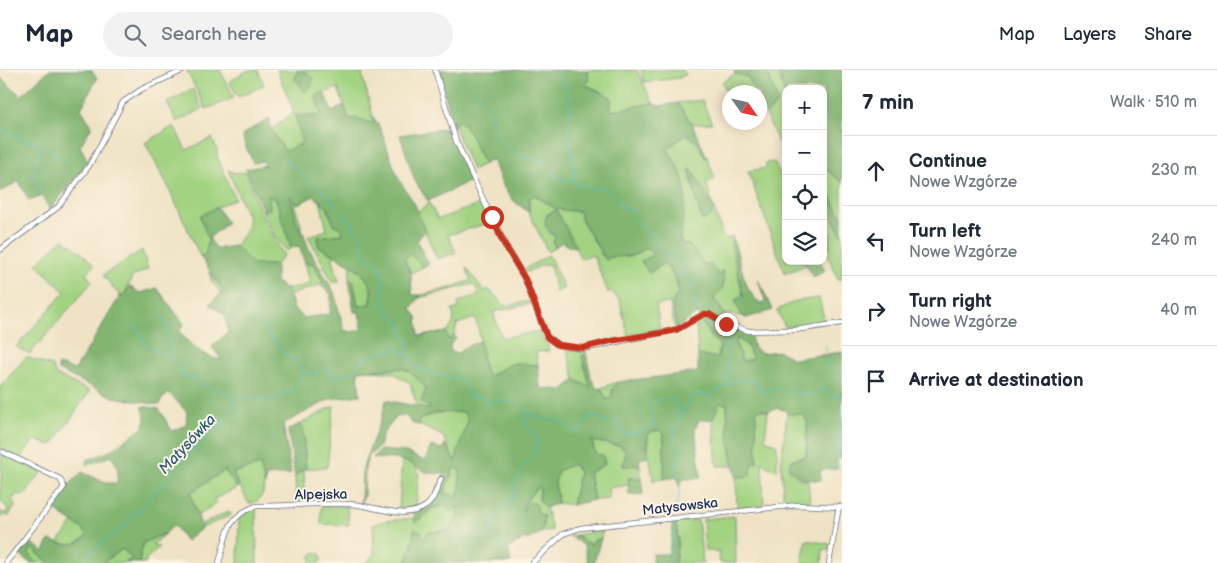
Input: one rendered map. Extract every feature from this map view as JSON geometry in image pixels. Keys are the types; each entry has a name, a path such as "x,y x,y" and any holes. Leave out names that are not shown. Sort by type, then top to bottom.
{"street":[{"path":"0,250 58,207 89,166 123,102 142,89 184,70"},
{"path":"435,70 456,141 503,242 525,279 543,328 552,342 568,348 583,348 678,329 704,314 709,314 726,324 749,331 795,330 842,323"},
{"path":"3,452 60,479 64,487 6,563"},
{"name":"Alpejska","path":"219,563 228,528 234,518 245,510 256,506 349,504 390,512 412,511 426,506 430,502 441,479"},
{"name":"Matysowska","path":"532,563 563,534 580,528 798,506 841,507"},
{"path":"829,563 841,507"}],"green space":[{"path":"49,70 91,70 97,78 81,109 92,126 80,146 88,161 50,210 42,196 29,201 19,181 0,192 0,77 21,96"},
{"path":"220,70 234,98 206,109 187,71"},
{"path":"248,70 258,70 264,85 238,97 229,82"},
{"path":"277,70 298,70 295,78 304,71 301,70 361,70 375,125 349,119 338,88 315,96 322,116 302,143 286,151 271,130 294,112"},
{"path":"298,70 304,71 314,79 311,87 305,93 295,78"},
{"path":"438,70 586,70 589,76 586,85 611,97 611,111 653,103 658,106 678,103 692,124 707,157 705,158 699,144 687,134 667,149 681,173 684,183 685,203 680,240 684,245 690,245 705,266 710,264 720,276 722,270 723,286 720,292 713,298 724,314 725,326 750,333 754,349 762,353 779,351 793,359 842,352 842,458 836,458 837,469 820,470 821,480 811,480 799,476 788,468 791,460 806,456 807,421 803,414 790,414 779,408 768,412 761,409 756,412 757,462 752,464 750,476 736,477 728,435 727,404 719,403 713,419 699,420 695,429 701,478 683,479 679,487 677,477 664,479 664,434 659,430 648,433 647,451 650,457 639,459 640,465 623,466 626,452 621,446 592,441 595,454 603,455 605,464 589,473 594,500 572,505 579,472 573,464 558,471 555,482 558,503 546,508 539,500 540,489 537,487 524,504 523,512 528,502 536,504 538,513 544,516 542,532 527,540 526,537 508,549 511,563 406,563 412,551 414,529 422,532 424,540 428,532 447,531 457,519 458,507 452,512 448,509 448,505 433,508 415,523 414,513 428,509 445,472 431,473 401,460 373,458 380,450 405,452 425,461 431,446 442,449 445,444 455,461 468,420 464,412 436,413 419,420 419,425 413,424 405,415 397,416 382,435 379,447 368,457 365,469 364,498 360,503 363,468 382,418 386,400 429,409 430,407 421,402 426,388 410,372 403,368 358,371 360,395 330,399 283,424 291,474 266,476 265,485 260,465 233,473 239,487 237,488 225,470 190,493 202,528 186,541 174,525 166,533 143,543 139,563 124,563 132,559 123,549 102,563 50,563 31,548 29,554 37,563 30,563 18,553 26,544 32,543 44,552 49,540 74,544 87,536 83,532 84,530 52,508 69,485 82,472 106,483 117,483 118,467 111,456 87,465 86,460 108,452 144,427 145,416 142,406 159,409 172,431 186,425 187,412 169,393 161,400 160,405 113,397 58,370 58,365 75,370 120,296 124,296 129,286 140,293 157,288 184,324 179,331 183,336 204,354 222,360 212,347 228,332 225,315 210,304 224,291 200,256 206,254 208,238 200,216 217,207 227,223 209,238 216,249 235,246 254,265 276,265 276,281 289,293 294,309 304,318 330,314 331,294 320,285 323,281 312,263 305,263 299,246 291,248 276,199 269,196 270,209 263,211 246,169 266,165 262,161 253,163 244,142 243,134 270,118 271,130 286,151 302,143 295,115 321,116 315,96 324,92 332,112 344,105 349,119 357,118 374,124 372,116 382,133 402,185 418,211 425,231 417,241 429,264 423,267 410,254 404,259 411,273 412,295 421,295 411,309 417,317 419,336 446,332 449,340 454,336 456,339 450,345 451,352 459,353 463,348 480,341 484,367 488,376 514,363 538,365 540,388 562,390 575,380 590,387 582,356 586,353 591,378 597,389 601,388 606,399 612,399 612,391 617,382 698,372 698,355 718,358 720,345 711,337 697,313 677,328 672,303 679,291 676,278 664,263 649,273 641,261 653,255 647,248 632,256 611,257 606,260 581,219 580,212 556,209 534,195 529,199 529,213 513,200 506,191 493,159 484,164 469,132 460,120 454,126","holes":["290,196 298,204 314,196 327,207 334,225 342,228 343,234 318,237 318,246 360,270 372,287 371,304 358,306 353,280 349,279 354,312 359,312 362,329 352,332 344,330 334,292 308,247 297,223","737,338 747,345 753,359 742,361 736,344","454,468 460,470 460,488 457,496 444,493"]},
{"path":"586,70 637,70 653,103 611,111 600,91 586,85 589,76"},
{"path":"641,70 683,70 686,74 679,78 644,82"},
{"path":"734,70 763,70 769,76 778,102 767,114 767,85 752,85 748,77 735,74"},
{"path":"763,70 772,72 785,70 778,72 782,85 782,151 767,117 767,114 778,102 769,76"},
{"path":"785,70 842,70 842,182 827,170 827,85 782,85 778,72"},
{"path":"735,74 748,76 752,85 723,85 722,82"},
{"path":"193,89 202,109 177,122 167,103"},
{"path":"702,100 712,123 692,124 678,103"},
{"path":"460,120 469,132 484,164 472,170 454,126"},
{"path":"174,126 186,150 212,138 217,150 217,156 235,199 217,207 206,254 200,256 166,182 145,143"},
{"path":"448,128 470,181 428,201 415,181 400,135"},
{"path":"687,134 699,144 705,158 707,157 715,179 706,183 723,236 726,239 733,236 731,242 744,296 735,300 742,316 724,314 718,302 713,298 722,271 720,276 706,266 690,246 684,245 680,240 666,149","holes":["691,169 700,185 702,220 689,170"]},
{"path":"774,162 782,178 782,265 805,265 785,274 748,171 766,168 766,163"},
{"path":"691,169 713,207 712,215 702,221 689,170"},
{"path":"228,170 234,173 246,172 262,215 284,255 276,265 254,265 235,246 248,228 248,218"},
{"path":"827,170 842,182 842,219 827,189"},
{"path":"827,189 842,219 842,236 827,207"},
{"path":"289,195 293,199 304,235 297,223"},
{"path":"534,195 556,209 580,212 583,222 602,256 632,256 647,248 654,255 649,273 664,263 675,279 677,286 679,301 677,328 674,326 670,303 656,305 660,330 628,335 620,301 611,291 608,292 593,255 581,259 556,211 547,214 550,233 555,236 555,247 548,252 529,213 529,199"},
{"path":"269,196 276,199 291,248 287,251 275,237 263,211 269,209"},
{"path":"320,201 327,207 334,225 342,228 343,234 318,237 318,245 335,255 333,259 339,281 333,283 308,236 327,230"},
{"path":"429,203 438,219 481,204 492,222 448,235 456,253 437,259 417,212"},
{"path":"827,207 842,236 842,279 838,279 827,253 830,234 827,228"},
{"path":"557,211 576,247 568,246 562,242 555,247 553,244 555,236 546,227 545,219 551,212"},
{"path":"497,218 516,254 511,253 496,220"},
{"path":"827,228 830,234 829,249 827,250"},
{"path":"732,238 750,292 763,304 765,300 758,280 773,310 746,318 742,316 735,300 743,296 731,242"},
{"path":"63,239 81,252 94,265 86,274 92,282 30,354 16,347 65,292 36,264"},
{"path":"142,250 148,269 132,277 124,296 120,296 103,275"},
{"path":"410,254 423,267 411,273 404,259"},
{"path":"549,255 564,288 556,292 550,265 542,265 525,273 522,270"},
{"path":"305,263 312,263 323,281 320,285 290,295 285,289 303,286 310,281"},
{"path":"351,265 368,281 371,291 371,304 358,306 353,280 349,279"},
{"path":"806,265 822,265 825,271 813,277"},
{"path":"466,267 484,291 488,289 506,306 530,301 531,304 493,312 502,338 541,331 543,341 547,341 549,351 536,352 538,365 514,363 488,376 483,362 475,318 457,324 454,336 449,340 446,332 453,322 452,310 459,308 458,302 480,294 473,284 419,298 421,295 450,288 471,280"},
{"path":"210,272 224,291 220,293 212,281"},
{"path":"819,298 825,322 785,327 777,310 796,301"},
{"path":"700,319 711,337 720,345 718,358 698,355 696,325"},
{"path":"737,338 747,345 753,359 742,361 736,344"},
{"path":"567,350 585,350 586,353 582,356 590,387 575,380"},
{"path":"26,357 52,366 56,375 90,391 53,444 48,445 34,439 21,459 0,449 0,387"},
{"path":"403,368 410,372 426,388 422,402 431,407 429,410 417,406 410,383 393,373 372,371"},
{"path":"617,382 612,391 612,399 606,399 601,388"},
{"path":"719,403 727,403 728,435 734,466 717,466 713,419"},
{"path":"334,406 327,467 306,469 303,428 298,425"},
{"path":"761,409 768,412 765,439 777,445 777,470 768,467 762,461 764,506 737,509 736,477 750,476 756,431 756,412"},
{"path":"464,412 468,420 455,462 443,436 419,425 418,420 437,413"},
{"path":"787,412 790,414 803,413 807,421 806,456 791,460 797,477 808,481 810,502 784,503 781,466"},
{"path":"298,425 303,427 306,469 300,471 295,477 288,430"},
{"path":"659,430 664,433 664,479 653,481 648,432"},
{"path":"592,441 621,446 626,452 623,466 640,465 641,478 633,478 629,485 609,488 609,499 594,500 589,473 605,464 595,454"},
{"path":"2,454 42,472 24,496 17,494 12,501 16,505 8,517 5,514 8,508 0,501"},
{"path":"402,460 412,464 419,471 416,507 399,510"},
{"path":"573,464 579,472 572,505 558,503 555,482 557,471"},
{"path":"260,465 264,483 263,494 255,502 249,504 233,473"},
{"path":"454,468 460,470 460,488 457,496 444,494"},
{"path":"304,469 305,503 296,503 295,477"},
{"path":"225,470 237,488 214,499 216,503 197,516 190,493"},
{"path":"628,478 641,478 643,494 629,495"},
{"path":"537,487 540,488 539,500 546,508 552,530 542,532 544,517 523,514 524,504"},
{"path":"448,505 459,506 457,519 447,531 437,531 423,541 415,535 406,563 366,563 374,554 373,525 385,521 414,518 415,523 433,508"},
{"path":"347,506 349,525 321,524 321,507"},
{"path":"256,508 257,563 238,563 239,516"},
{"path":"0,511 5,514 0,519"},
{"path":"229,511 231,515 202,528 202,524"},
{"path":"735,516 736,563 720,563 719,551 705,551 703,519"},
{"path":"698,520 703,563 675,563 678,540 676,522"},
{"path":"73,522 84,530 87,535 74,544 58,543"},
{"path":"676,522 678,540 675,563 652,563 653,554 669,554 672,523"},
{"path":"603,530 601,538 595,540 591,545 576,536 573,538 569,536"},
{"path":"166,533 152,545 159,547 145,560 147,563 139,563 143,543"},
{"path":"576,535 591,545 595,540 601,538 594,563 588,563 584,546 573,538"},
{"path":"806,540 830,544 828,550 823,549 822,563 802,563"},
{"path":"31,548 50,563 37,563 29,554"},
{"path":"123,549 132,559 124,563 102,563"},
{"path":"316,552 322,558 316,564 310,558"}],"waterway":[{"path":"557,70 569,99 568,139 574,167 573,179"},
{"path":"469,89 482,100 491,114 498,142 514,154 542,162 558,178 573,181 580,186 606,189 617,199 622,207 631,209 633,220 653,235 663,252 676,259 691,283 695,303 701,312"},
{"path":"0,129 55,153 68,167"},
{"path":"40,148 32,176 42,192"},
{"path":"281,156 330,198 342,216 351,221 353,228 361,237 364,254 381,267 384,286 382,293 385,306 400,324 403,336 408,341 409,355"},
{"path":"246,292 255,316 285,354 296,360 301,367 301,371"},
{"path":"162,315 168,329 170,355"},
{"path":"704,315 725,340 728,357 727,379 730,384"},
{"path":"135,324 148,346 173,358 179,367 181,375 194,379 198,385 219,390 236,399"},
{"path":"825,346 829,365 842,380"},
{"name":"Matysówka","path":"80,563 98,546 127,524 130,516 139,512 155,488 162,486 172,472 219,426 237,400 242,398 273,401 285,392 294,391 301,381 301,372 314,374 323,367 333,377 354,371 361,360 395,348 402,351 418,367 435,375 460,380 466,384 467,394 471,397 481,397 487,404 496,401 509,401 540,419 561,421 573,432 579,431 585,421 593,415 608,423 619,422 625,435 645,430 655,422 650,410 656,401 663,399 674,401 677,406 677,416 681,417 689,399 699,394 708,396 730,383 743,379 756,381 759,390 766,392 772,388 782,387 795,393 805,394 821,388 833,396 842,395"},
{"path":"839,470 837,452 842,405"},
{"path":"463,563 473,549 481,544 496,518 513,498 515,484 525,464 534,456 538,439 535,433 526,425 525,419 529,413"},
{"path":"674,514 680,490 676,464 679,455 679,442 675,438 674,427 678,422 677,417"},
{"path":"670,563 674,521"},
{"path":"489,534 503,546 511,563"}],"route":[{"path":"492,217 503,242 525,279 547,337 558,345 568,348 583,348 611,341 667,332 678,329 697,316 704,314 709,314 726,324"}]}
